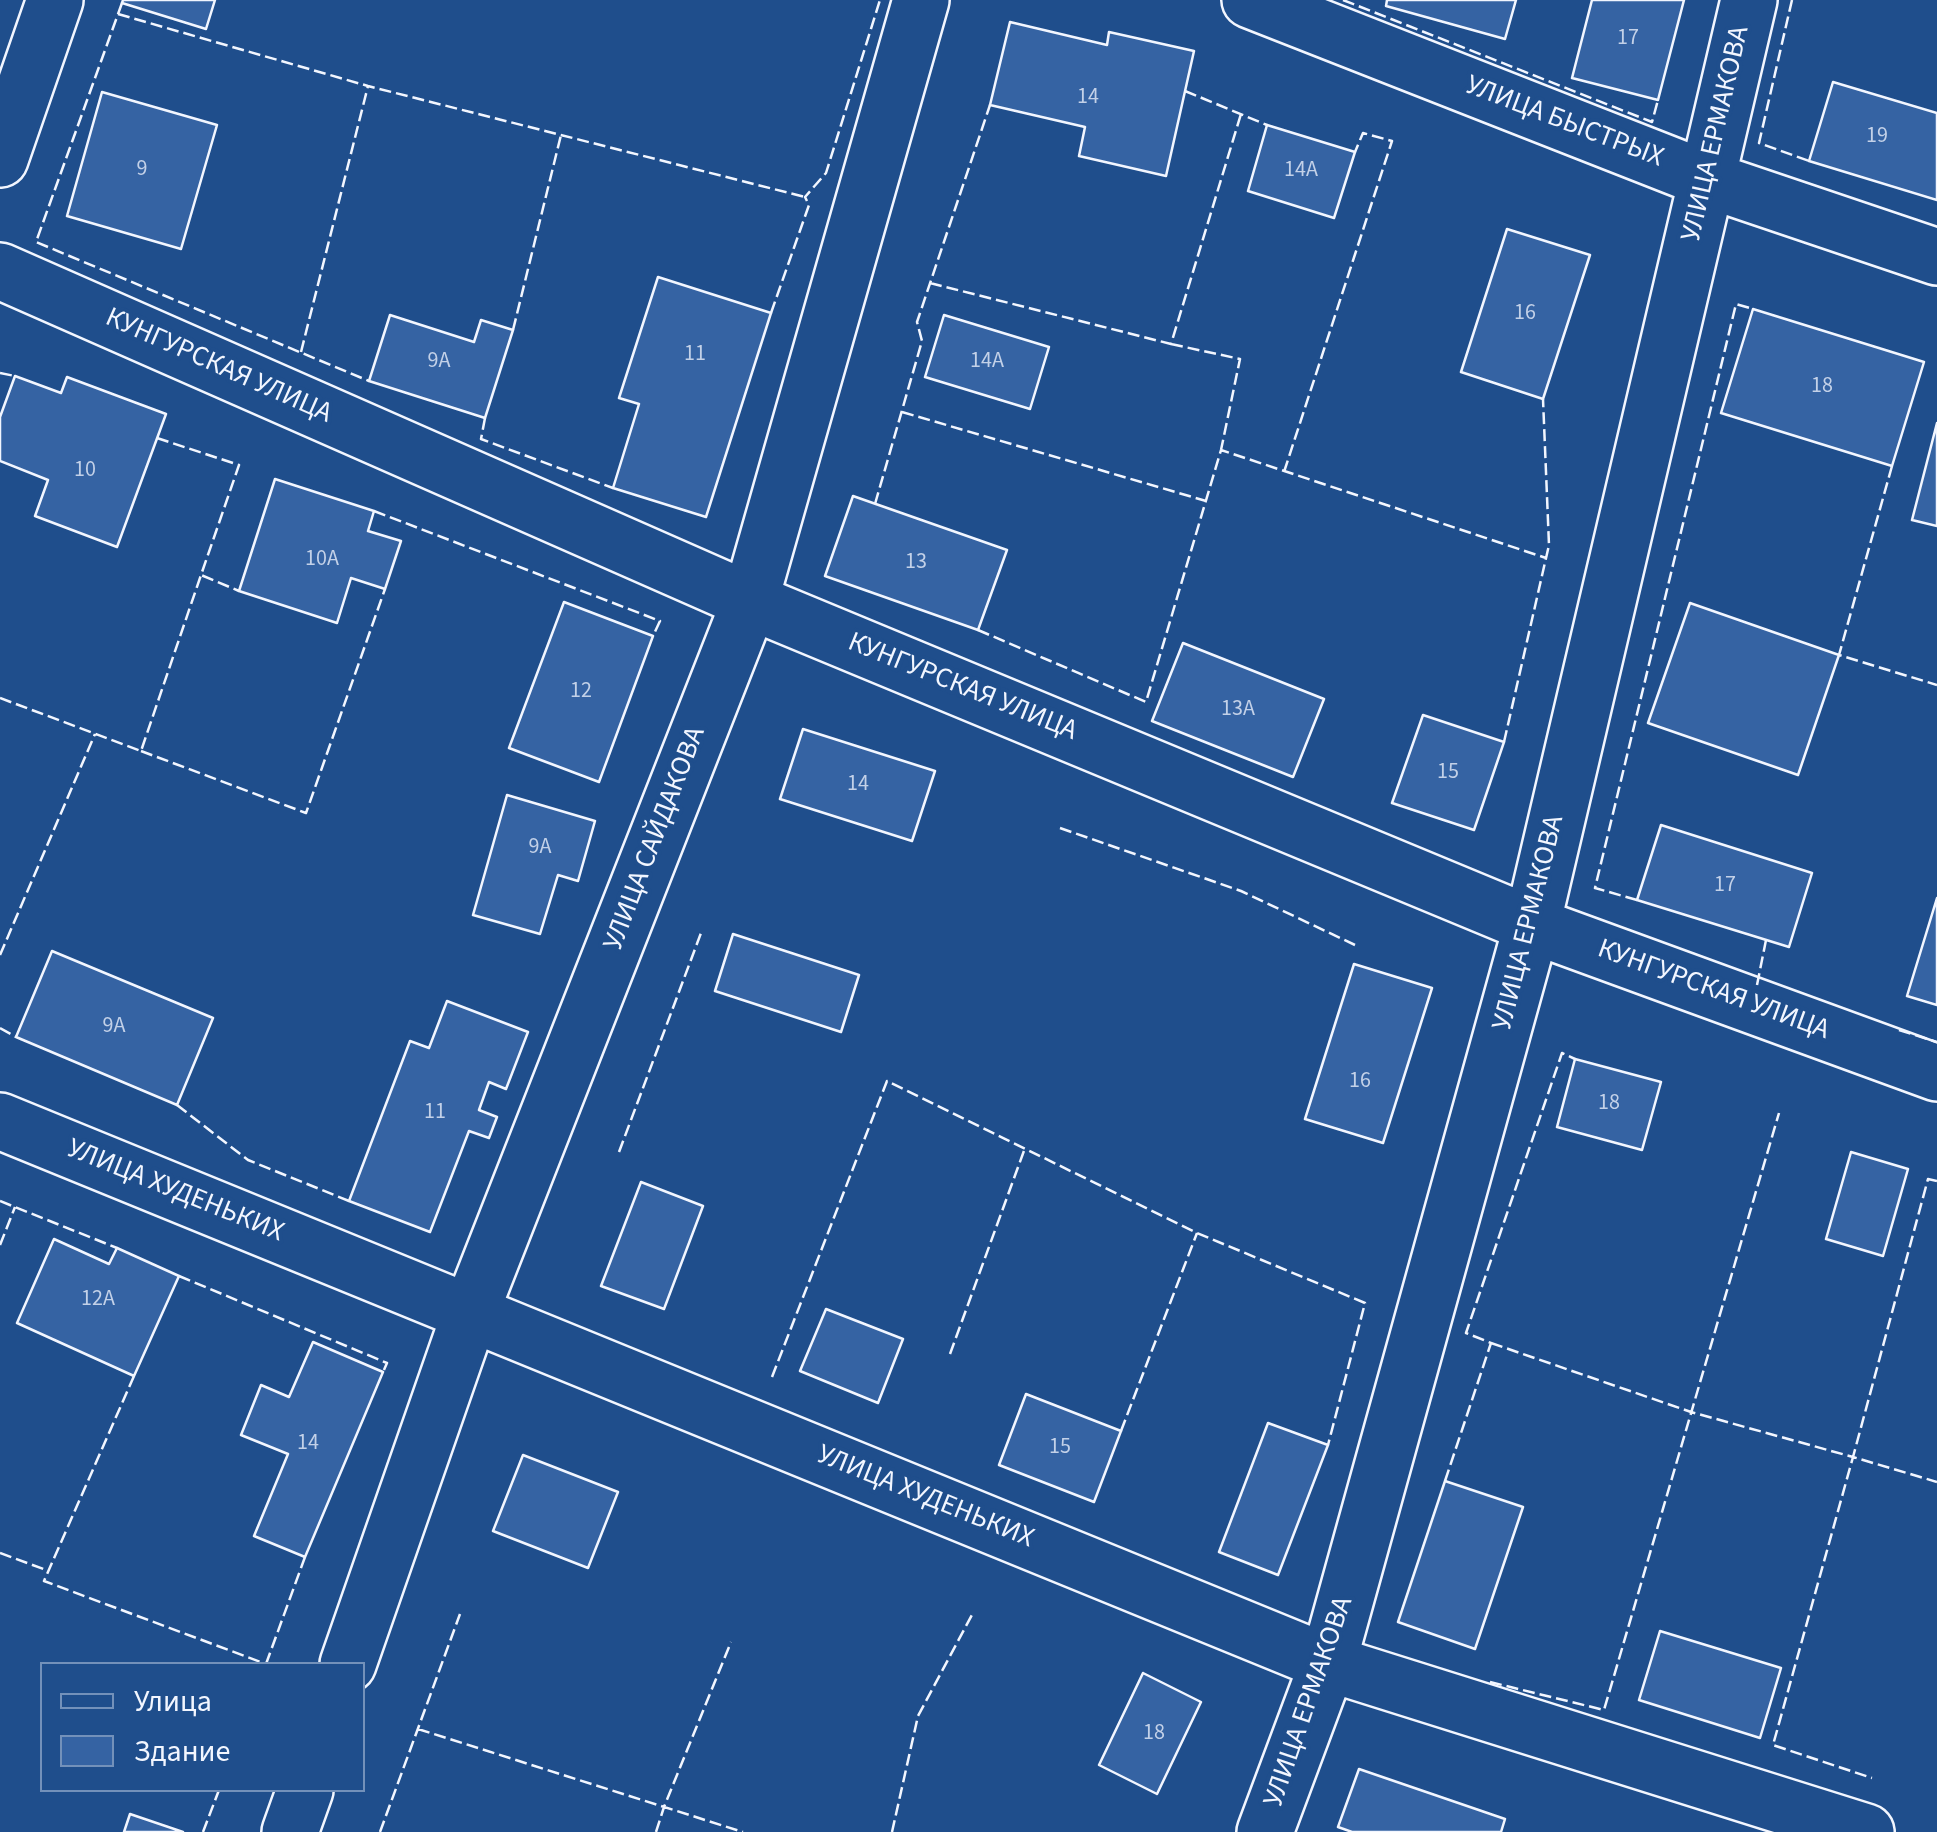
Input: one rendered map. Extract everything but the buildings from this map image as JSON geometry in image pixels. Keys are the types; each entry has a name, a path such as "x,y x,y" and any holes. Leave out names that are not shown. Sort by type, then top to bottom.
{"street":[{"path":"0,160 55,0"},
{"name":"УЛИЦА САЙДАКОВА","path":"349,1662 472,1312 750,601 921,0"},
{"name":"УЛИЦА БЫСТРЫХ","path":"1250,0 1706,179 1937,257"},
{"name":"УЛИЦА ЕРМАКОВА","path":"1265,1832 1328,1662 1532,925 1749,0"},
{"name":"КУНГУРСКАЯ УЛИЦА","path":"0,270 750,601 1532,925 1937,1073"},
{"name":"УЛИЦА ХУДЕНЬКИХ","path":"0,1120 1328,1662 1866,1832"},
{"path":"290,1832 304,1792"}],"fence":[{"path":"771,313 809,205 805,197 826,173 880,0"},
{"path":"1343,0 1652,122 1658,100"},
{"path":"1792,0 1759,143 1809,161"},
{"path":"122,3 36,242 369,381"},
{"path":"118,14 368,86 805,197"},
{"path":"301,352 368,86"},
{"path":"1185,91 1267,125"},
{"path":"875,504 922,341 917,322 990,105"},
{"path":"930,283 1171,344 1241,114"},
{"path":"1284,472 1392,141 1363,133 1355,152"},
{"path":"513,330 561,135"},
{"path":"1637,900 1595,888 1736,304 1753,309"},
{"path":"1171,344 1240,359 1221,450"},
{"path":"0,373 15,376"},
{"path":"1504,742 1549,545 1543,399"},
{"path":"902,412 1206,501"},
{"path":"485,418 481,439 613,488"},
{"path":"157,438 239,465 201,575 239,591"},
{"path":"978,630 1146,702 1221,450 1546,558"},
{"path":"1892,466 1839,655 1937,685"},
{"path":"374,511 660,621 653,636"},
{"path":"0,698 141,751 201,575"},
{"path":"141,751 306,813 385,589"},
{"path":"0,955 95,734"},
{"path":"1060,828 1241,891 1355,945"},
{"path":"619,1152 701,933"},
{"path":"1757,985 1766,940"},
{"path":"0,1028 16,1037"},
{"path":"1899,1030 1937,1042"},
{"path":"1445,1481 1491,1343 1466,1333 1562,1053 1575,1059"},
{"path":"772,1377 887,1081 1197,1233 1365,1303 1328,1445"},
{"path":"177,1105 248,1160 349,1201"},
{"path":"1490,1682 1604,1710 1779,1113"},
{"path":"950,1354 1025,1148"},
{"path":"1937,1181 1928,1179 1853,1457 1937,1482"},
{"path":"0,1201 117,1248"},
{"path":"0,1245 15,1207"},
{"path":"1121,1431 1197,1233"},
{"path":"179,1276 387,1363 383,1372"},
{"path":"1491,1343 1691,1412 1853,1457 1773,1745 1872,1778"},
{"path":"134,1376 44,1581 261,1662"},
{"path":"0,1553 49,1571"},
{"path":"267,1662 305,1557"},
{"path":"892,1832 918,1716 974,1611"},
{"path":"380,1832 460,1614"},
{"path":"656,1832 731,1642"},
{"path":"418,1729 743,1832"},
{"path":"203,1832 218,1792"}]}
